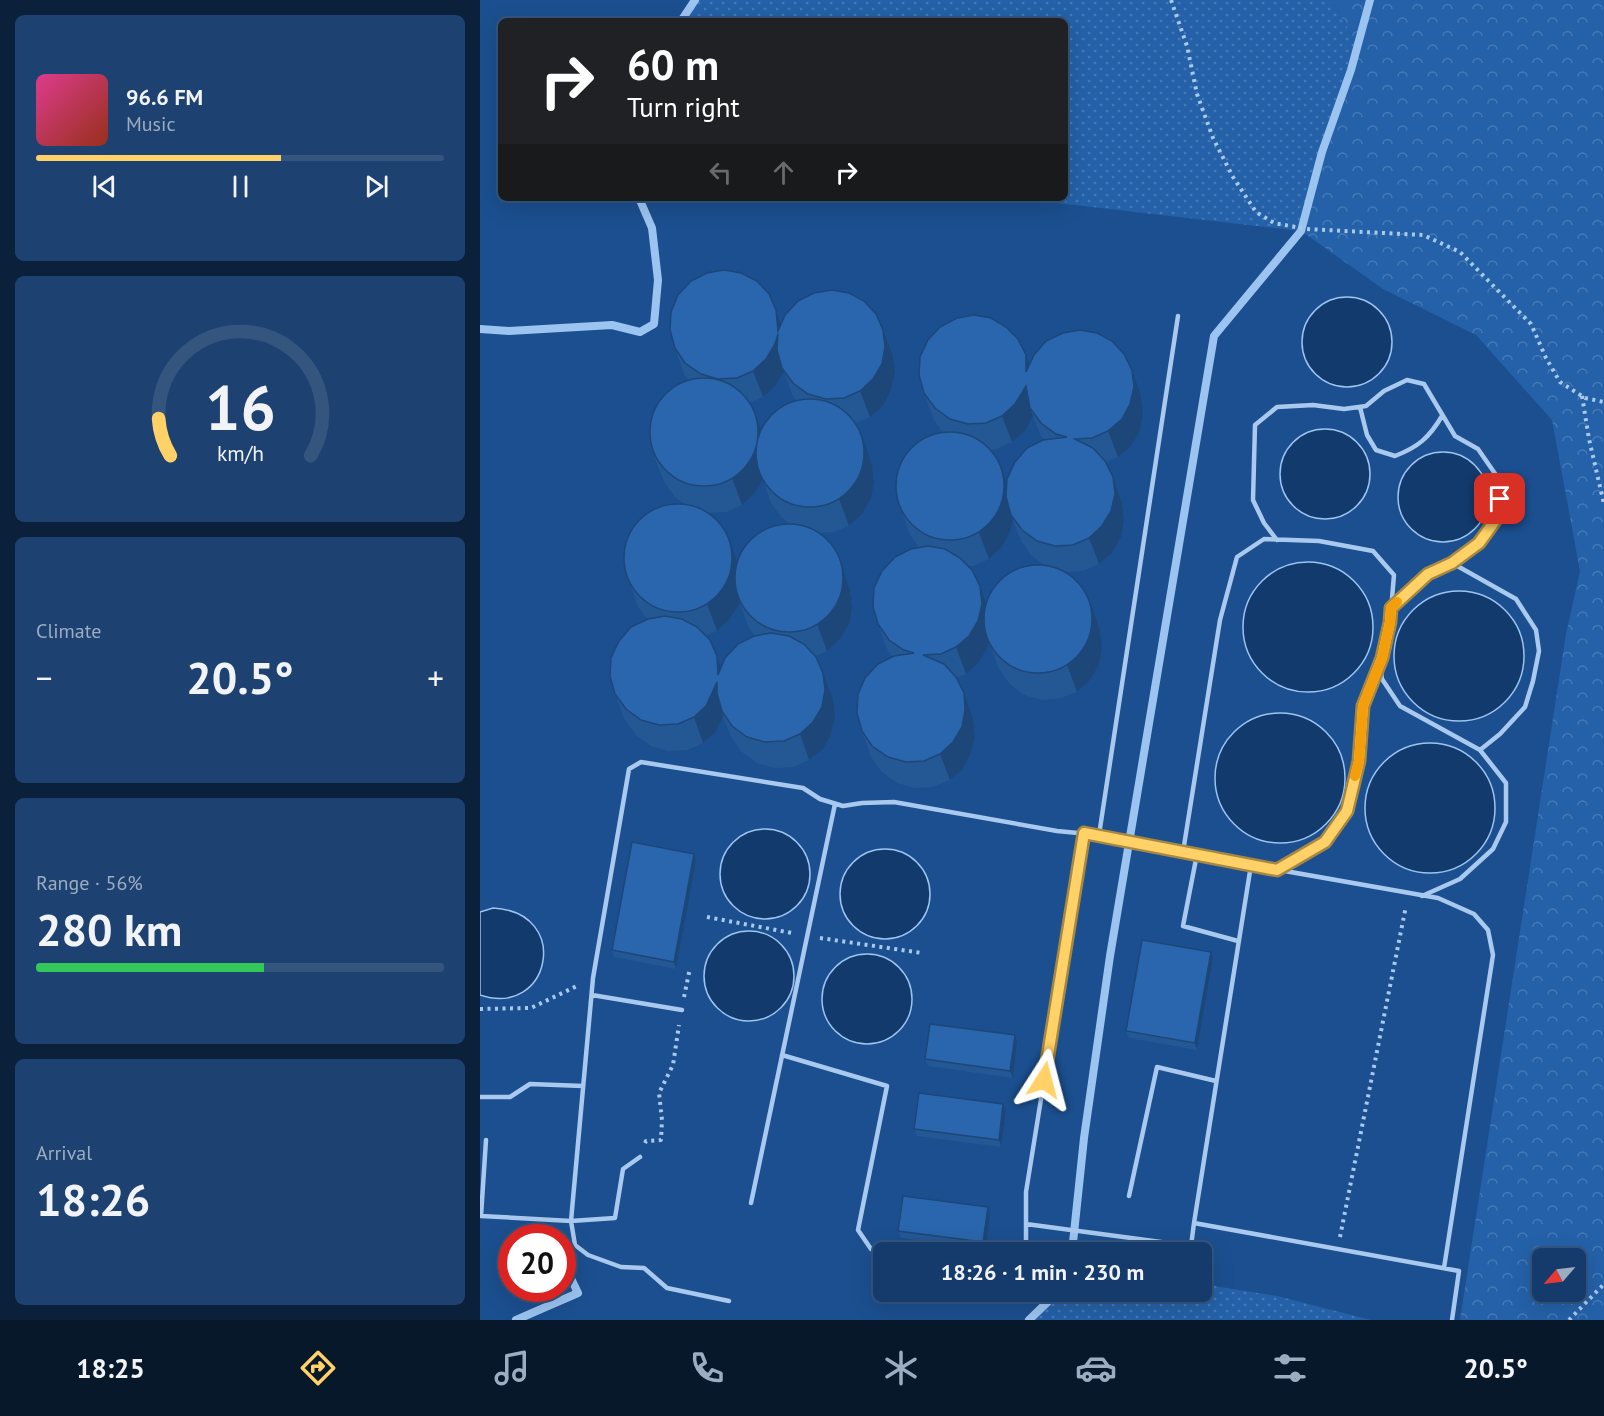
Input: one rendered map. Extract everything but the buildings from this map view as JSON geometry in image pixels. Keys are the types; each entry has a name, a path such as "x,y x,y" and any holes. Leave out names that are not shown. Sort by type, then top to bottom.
{"lane":[{"path":"1099,836 1178,316"},
{"path":"1277,540 1264,523 1253,500 1255,426 1277,407 1313,405 1344,409 1360,407 1366,406 1384,391 1407,380 1424,384 1455,436 1478,449 1496,475 1500,499 1497,518 1479,543 1452,563 1428,574 1391,608"},
{"path":"1360,407 1367,435 1376,450 1395,456 1413,449 1432,433 1442,416"},
{"path":"1183,852 1220,620 1237,557 1264,539 1319,541 1373,551 1394,574 1390,622 1379,665 1363,706 1359,761 1347,811 1325,842 1277,870"},
{"path":"1452,563 1516,598 1536,630 1539,651 1525,707 1500,734 1480,750"},
{"path":"1379,665 1382,679 1400,706 1480,750 1506,783 1506,822 1494,849 1460,879 1422,896"},
{"path":"729,1301 667,1288 644,1268 621,1267 588,1255 575,1245 571,1221 593,978 629,769 641,762 804,788 820,799 843,806 894,802 1057,831 1084,833 1146,844 1438,898 1474,914 1488,930 1493,955 1444,1268"},
{"path":"751,1203 836,804"},
{"path":"1026,1242 1026,1192 1084,833"},
{"path":"1197,854 1184,926 1238,941"},
{"path":"1026,1224 1191,1246 1251,865"},
{"path":"592,995 682,1010"},
{"path":"782,1056 887,1086 858,1230 873,1249"},
{"path":"1129,1196 1157,1067 1216,1081"},
{"path":"480,1097 510,1097 530,1084 583,1086"},
{"path":"486,1140 481,1216 571,1221 615,1218 623,1169 640,1157"},
{"path":"1194,1223 1459,1270 1452,1320"}],"path":[{"path":"1171,0 1187,46 1197,94 1213,138 1233,177 1256,212 1274,223 1306,229 1423,236 1460,252 1531,324 1560,382 1582,396 1604,402"},
{"path":"1582,396 1604,504"},
{"path":"1338,1249 1409,893"},
{"path":"640,1157 646,1141 661,1140 662,1120 659,1093 673,1065 690,968"},
{"path":"480,1009 531,1008 593,978"},
{"path":"1569,1320 1604,1284"}],"green space":[{"path":"695,0 1332,0 1358,46 1322,152 1301,231 1040,201 1068,201 1068,18 683,18"},
{"path":"1332,0 1604,0 1604,1320 1460,1320 1566,634 1580,571 1552,420 1476,335 1383,289 1301,231 1322,152 1358,46"},
{"path":"1212,1286 1277,1296 1371,1320 1029,1320 1048,1302 1212,1302"}],"shaded area":[{"path":"1338,297 1356,297 1372,304 1385,317 1392,333 1392,351 1385,367 1372,380 1356,387 1338,387 1322,380 1309,367 1302,351 1302,333 1309,317 1322,304"},
{"path":"1325,429 1342,432 1357,442 1367,457 1370,474 1367,491 1357,506 1342,516 1325,519 1308,516 1293,506 1283,491 1280,474 1283,457 1293,442 1308,432"},
{"path":"1434,452 1452,452 1468,459 1481,472 1488,488 1488,506 1481,522 1468,535 1452,542 1434,542 1418,535 1405,522 1398,506 1398,488 1405,472 1418,459"},
{"path":"1308,562 1333,567 1354,581 1368,602 1373,627 1368,652 1354,673 1333,687 1308,692 1283,687 1262,673 1248,652 1243,627 1248,602 1262,581 1283,567"},
{"path":"1459,591 1484,596 1505,610 1519,631 1524,656 1519,681 1505,702 1484,716 1459,721 1434,716 1413,702 1399,681 1394,656 1399,631 1413,610 1434,596"},
{"path":"1280,713 1305,718 1326,732 1340,753 1345,778 1340,803 1326,824 1305,838 1280,843 1255,838 1234,824 1220,803 1215,778 1220,753 1234,732 1255,718"},
{"path":"1430,743 1455,748 1476,762 1490,783 1495,808 1490,833 1476,854 1455,868 1430,873 1405,868 1384,854 1370,833 1365,808 1370,783 1384,762 1405,748"},
{"path":"765,829 782,832 797,842 807,857 810,874 807,891 797,906 782,916 765,919 748,916 733,906 723,891 720,874 723,857 733,842 748,832"},
{"path":"876,849 894,849 910,856 923,869 930,885 930,903 923,919 910,932 894,939 876,939 860,932 847,919 840,903 840,885 847,869 860,856"},
{"path":"493,908 518,914 535,927 543,944 543,962 536,979 523,992 504,998 480,995 480,912"},
{"path":"740,931 758,931 774,938 787,951 794,967 794,985 787,1001 774,1014 758,1021 740,1021 724,1014 711,1001 704,985 704,967 711,951 724,938"},
{"path":"858,954 876,954 892,961 905,974 912,990 912,1008 905,1024 892,1037 876,1044 858,1044 842,1037 829,1024 822,1008 822,990 829,974 842,961"}],"waterway":[{"path":"683,18 695,0"},
{"path":"1073,1242 1084,1138 1110,956 1214,336 1301,231 1322,152 1351,70 1370,0"},
{"path":"480,329 509,331 612,325 640,332 654,324 658,280 652,228 640,201"},
{"path":"576,1289 578,1293 576,1294"},
{"path":"516,1320 557,1302"},
{"path":"1029,1320 1048,1302"}],"slow traffic":[{"path":"1355,776 1359,761 1363,706 1382,658 1391,608 1397,602"}],"route":[{"path":"1044,1080 1084,833 1277,870 1325,842 1347,811 1359,761 1363,706 1382,658 1391,608 1428,574 1452,563 1479,543 1497,518 1500,499"}]}
